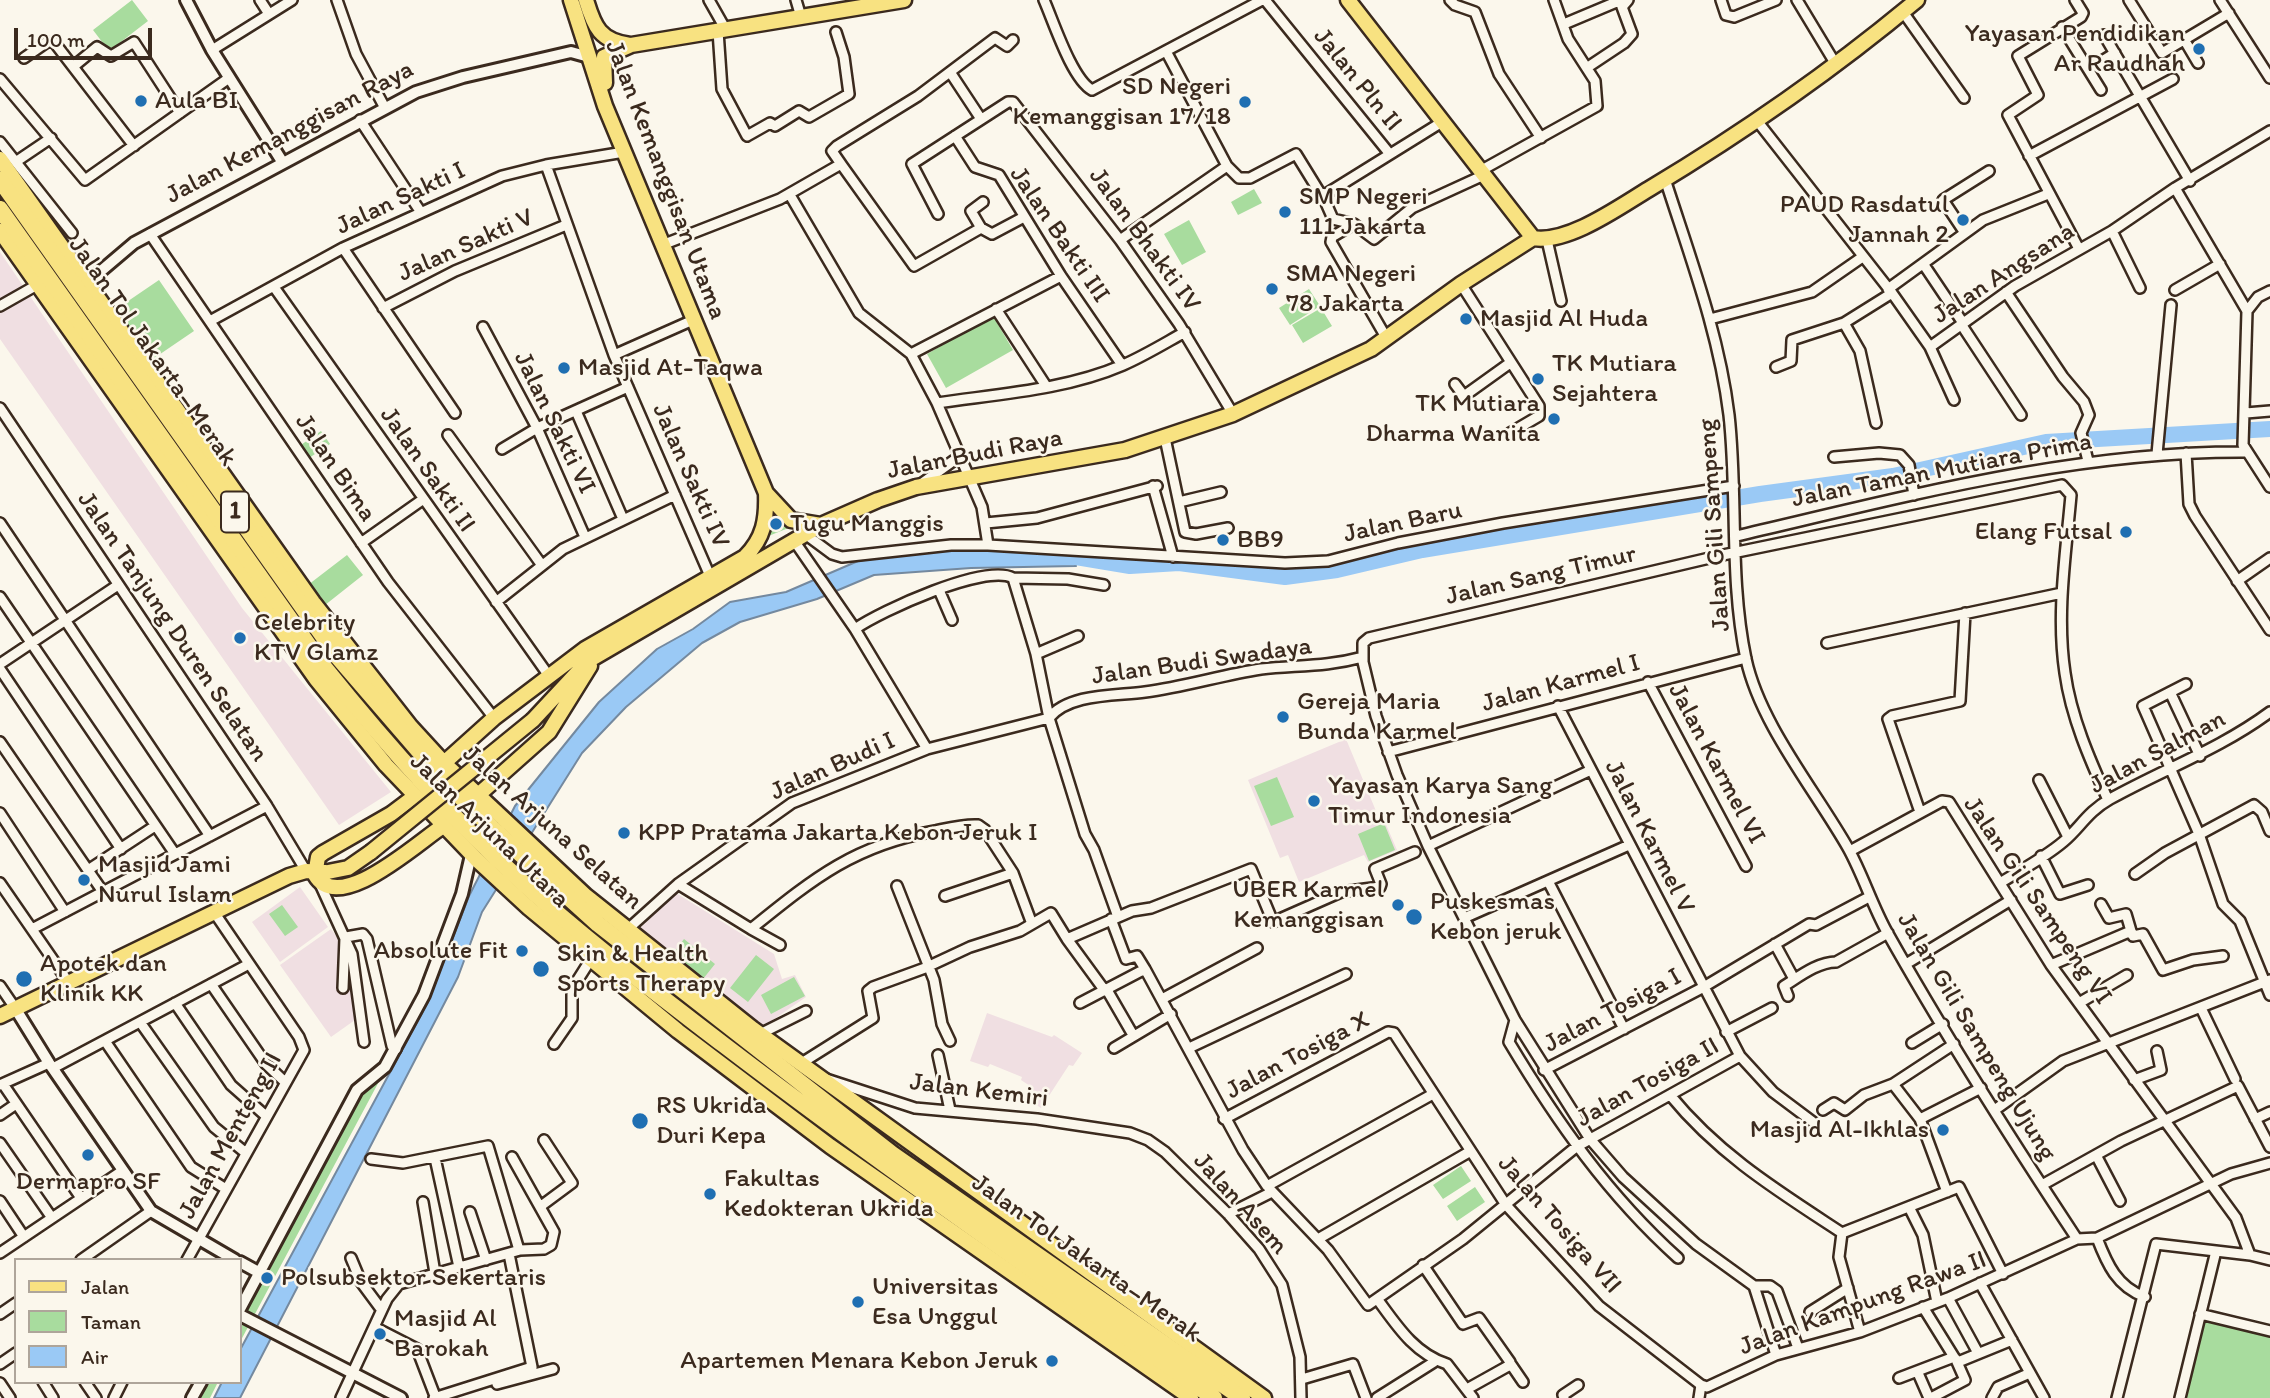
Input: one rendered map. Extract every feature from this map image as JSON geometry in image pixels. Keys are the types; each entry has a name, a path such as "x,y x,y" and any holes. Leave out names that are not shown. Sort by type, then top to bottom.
{"highway":[{"name":"Jalan Tol Jakarta–Merak","path":"0,180 337,656 393,723 527,851 598,924 892,1154 1242,1398"},
{"name":"Jalan Tol Jakarta–Merak","path":"0,209 324,667 476,853 514,885 862,1150 1214,1398"}],"main road":[{"name":"Jalan Kemanggisan Utama","path":"571,0 605,106 766,493 791,520 821,525"},
{"name":"Jalan Kemanggisan Utama","path":"586,0 599,33 610,41 631,45"},
{"path":"605,106 604,57 631,45 904,0"},
{"path":"1348,0 1438,124 1540,239 1581,227 1758,122 1917,0"},
{"name":"Jalan Arjuna Selatan","path":"0,159 313,601 411,727 477,796 496,822"},
{"name":"Jalan Arjuna Utara","path":"0,231 284,637 348,720 415,796 443,826 476,853"},
{"name":"Jalan Budi Raya","path":"444,763 494,718 549,676 821,525 916,487 1035,468 1165,438 1233,414 1327,372 1387,339 1461,284 1540,239"},
{"name":"Jalan Kemanggisan Utama","path":"754,547 766,520 766,493"},
{"name":"Jalan Budi Raya","path":"477,796 549,732 590,653 745,556 754,547"},
{"path":"0,1016 272,884 348,867 371,852 537,717 590,653"},
{"path":"316,874 316,862 323,853 391,814 415,796"},
{"path":"316,874 339,887 367,880 443,826"},
{"name":"Jalan Arjuna Selatan","path":"527,851 800,1064 1264,1398"},
{"name":"Jalan Arjuna Utara","path":"514,885 591,959 678,1031 849,1160 1191,1398"}],"street":[{"path":"186,0 212,50 283,163"},
{"path":"260,0 269,14"},
{"path":"212,50 292,0"},
{"path":"337,0 356,54 385,108"},
{"path":"709,0 722,30 722,89 747,136 771,123 775,126 799,111 809,117 849,94 844,57 836,32"},
{"path":"796,0 801,17"},
{"path":"1044,0 1073,65 1084,84 1093,90 1264,0"},
{"name":"Jalan Pln II","path":"1264,0 1389,153"},
{"path":"1450,0 1455,5 1475,12 1499,74 1541,138"},
{"path":"1167,53 1227,166 1238,178 1250,178 1297,154 1322,194 1333,219 1354,224 1374,239 1412,208 1482,173 1595,109 1599,98 1588,67 1568,39 1554,0"},
{"path":"1564,24 1621,0"},
{"path":"1588,67 1624,43 1632,34 1623,10 1628,0"},
{"path":"1721,0 1726,15 1734,17 1776,0"},
{"path":"1797,0 1835,62"},
{"path":"2079,249 2008,115 2038,96 2018,55 2081,17 2083,13 2077,3 2090,0"},
{"path":"2129,0 2162,53 2229,13"},
{"path":"2223,1 2270,78"},
{"path":"1903,12 1964,98"},
{"path":"2062,27 2101,89"},
{"path":"2104,35 2190,181"},
{"path":"981,228 914,266 833,154 834,148 918,96 995,38 1007,46 1013,40"},
{"path":"24,58 51,41 74,66 134,146"},
{"path":"74,66 97,47 111,56 133,41 180,113"},
{"name":"Jalan Kemanggisan Raya","path":"88,282 118,254 150,234 360,120 446,81 571,52 584,41"},
{"path":"2185,41 2199,63"},
{"name":"Jalan Kemanggisan Raya","path":"571,52 589,57"},
{"path":"2089,69 2115,53"},
{"path":"938,214 911,165 981,119 950,72"},
{"path":"0,79 83,179 88,179 229,78"},
{"path":"2029,156 2173,79"},
{"name":"Jalan Bhakti IV","path":"981,119 1008,102 1017,107 1120,240 1185,332 1233,414"},
{"path":"360,120 420,211"},
{"name":"Jalan Angsana","path":"1758,122 1861,258 1890,291 1930,347 2007,292 2112,231 2175,188 2270,131"},
{"path":"1322,194 1438,124"},
{"name":"Jalan Bakti III","path":"955,136 975,167 999,175 1061,276 1122,365"},
{"path":"18,161 51,138"},
{"path":"0,142 18,161 72,233"},
{"name":"Jalan Sakti I","path":"209,321 343,248 502,176 546,164 624,152"},
{"name":"Jalan Sakti IV","path":"546,164 614,355 710,576"},
{"path":"662,245 790,195 841,164"},
{"path":"1120,240 1227,166"},
{"path":"1965,233 1943,200 1989,171"},
{"name":"Jalan Gili Sampeng","path":"1665,179 1710,319 1729,414 1735,488 1735,552 1746,659 1775,727 1850,850"},
{"path":"2175,188 2247,311 2245,449 2270,487"},
{"path":"1776,367 1791,361 1792,340 1844,323 1983,220 2048,194"},
{"path":"790,195 859,313 911,354 937,403 969,477 986,523 988,545"},
{"path":"983,202 971,211 981,228 992,234 1024,217"},
{"path":"1354,224 1332,237 1331,242 1387,339"},
{"name":"Jalan Sakti V","path":"383,308 455,271 566,225"},
{"path":"2112,231 2140,288"},
{"name":"Jalan Bima","path":"150,234 361,543 434,643 494,718"},
{"path":"1540,239 1561,301"},
{"path":"343,248 455,413"},
{"path":"1710,319 1812,292 1861,258"},
{"path":"2175,290 2220,264"},
{"path":"1924,265 2021,415"},
{"path":"911,354 1061,276"},
{"path":"1461,284 1540,413 1510,433"},
{"path":"0,306 37,285"},
{"name":"Jalan Sakti II","path":"274,287 422,500 549,676"},
{"path":"2007,292 2068,383 2084,402 2089,415 2081,433 2088,461"},
{"path":"2247,311 2258,297 2270,292"},
{"path":"2157,450 2171,305"},
{"path":"996,309 1046,386"},
{"path":"614,355 693,320"},
{"path":"1844,323 1860,351 1876,423"},
{"name":"Jalan Sakti VI","path":"484,327 537,428 585,537"},
{"path":"937,403 1046,386 1122,365 1185,332"},
{"path":"1930,347 1954,400"},
{"path":"1455,384 1462,396 1465,396 1510,363"},
{"path":"502,449 537,428 628,387"},
{"name":"Jalan Tanjung Duren Selatan","path":"0,408 267,806 316,874 330,911 346,937"},
{"path":"576,411 623,519"},
{"path":"2245,416 2270,411"},
{"path":"449,435 541,564"},
{"path":"1165,438 1185,532 1196,534 1228,528"},
{"name":"Jalan Taman Mutiara Prima","path":"1736,536 1914,492 2088,461 2157,450 2186,453 2245,449"},
{"path":"1834,457 1879,453 1900,455 1909,466 1914,492"},
{"path":"2186,453 2189,504 2270,630"},
{"path":"916,487 960,456"},
{"name":"Jalan Sang Timur","path":"1362,653 1369,638 1735,552 2062,485 2071,495 2063,593"},
{"path":"986,523 1037,518 1155,486 1172,557"},
{"name":"Jalan Baru","path":"800,538 842,557 988,545 1265,563 1328,561 1398,542 1503,523 1735,488"},
{"path":"1179,502 1221,492"},
{"path":"496,602 541,564 585,537 675,495"},
{"path":"361,543 422,500"},
{"path":"0,523 210,836"},
{"path":"800,538 819,576 855,629 927,749"},
{"path":"2237,581 2270,558"},
{"path":"855,629 891,608 974,579 1007,575 1013,578 1068,579 1104,585"},
{"path":"1013,578 1036,654 1049,718 1085,834 1094,850 1126,959 1136,956 1145,969 1189,1048 1224,1119 1269,1189 1318,1239 1366,1304 1378,1300 1405,1337 1434,1362 1447,1364 1473,1398"},
{"path":"118,585 0,666 121,849"},
{"path":"939,590 951,620"},
{"path":"1827,643 2063,593 2065,674 2075,714 2108,800"},
{"path":"0,597 175,854"},
{"path":"1920,812 1888,719 1960,701 1965,613"},
{"path":"1036,654 1078,636"},
{"path":"1362,653 1376,716 1388,752 1428,846 1515,1020 1544,1070 1590,1139 1658,1212 1754,1286 1776,1355"},
{"name":"Jalan Budi Swadaya","path":"1049,718 1056,711 1080,701 1106,695 1151,691 1264,669 1308,668 1362,653"},
{"name":"Jalan Karmel I","path":"1388,752 1648,682 1746,659"},
{"name":"Jalan Karmel VI","path":"1648,682 1746,866"},
{"path":"2186,684 2143,706 2199,834 2223,904 2238,917 2270,995"},
{"path":"2170,692 2200,756"},
{"name":"Jalan Karmel V","path":"1559,706 1702,988 1740,1056 1773,1092 1812,1122"},
{"name":"Jalan Salman","path":"2000,883 2068,837 2085,817 2108,800 2200,756 2239,734 2270,712"},
{"name":"Jalan Budi I","path":"627,930 678,884 792,803 927,749 1049,718"},
{"path":"0,742 103,892"},
{"path":"1428,846 1591,770"},
{"path":"2039,780 2068,837"},
{"name":"Jalan Gili Sampeng VI","path":"1850,850 1942,801 1949,802 2051,965 2236,1218 2250,1255"},
{"path":"2135,874 2199,834 2254,805 2262,812 2270,831"},
{"path":"32,929 267,806"},
{"path":"0,813 65,912"},
{"path":"751,929 813,878 857,855 901,837 978,825 985,830 1013,873 1032,924"},
{"path":"88,870 155,826"},
{"path":"1464,918 1629,845"},
{"name":"Jalan Gili Sampeng Ujung","path":"1850,850 1869,897 1906,964 2077,1239"},
{"path":"1067,939 1135,910 1147,909 1251,869 1273,922 1341,892 1381,887 1374,869 1415,852"},
{"path":"242,1305 357,1090 385,1067 424,995 476,853"},
{"path":"2041,856 2060,894 2088,885"},
{"path":"945,896 1013,873"},
{"path":"1548,881 1624,1029"},
{"path":"0,883 69,982"},
{"path":"678,884 780,945"},
{"path":"897,886 937,990 942,1024 950,1041"},
{"name":"Jalan Tosiga I","path":"1544,1070 1702,988 1808,925 1816,925 1869,897"},
{"path":"1906,964 2011,900"},
{"path":"2101,904 2109,918 2126,914 2133,936 2143,934 2161,969 2166,970 2193,960 2223,956"},
{"name":"Jalan Menteng II","path":"188,1258 304,1051 302,1043 214,912"},
{"path":"800,1064 873,1018 868,991 873,987 929,967 970,947 1052,914 1067,939 1106,990 1133,1035"},
{"path":"2051,965 2131,931"},
{"path":"1788,996 1784,986 1794,979 1827,962 1836,962 1888,933"},
{"path":"346,937 363,934 367,939 392,1046 396,1049"},
{"path":"343,988 346,937"},
{"path":"346,937 352,954 364,1042"},
{"path":"1775,944 1794,979"},
{"path":"1162,999 1257,948"},
{"path":"554,1044 572,1018 572,989 591,959"},
{"path":"81,1198 1,1085 105,1041 248,964"},
{"path":"1080,1003 1145,969"},
{"path":"1189,1048 1346,974"},
{"path":"2079,1003 2127,975"},
{"name":"Jalan Gili Sampeng VI","path":"1996,1109 2063,1061 2266,981"},
{"path":"211,984 266,1064 285,1082"},
{"path":"0,986 150,1212 231,1258"},
{"path":"176,1003 231,1085 266,1116"},
{"path":"1726,1032 1772,1008"},
{"path":"2201,1008 2235,1079"},
{"path":"760,1034 806,1011"},
{"path":"1114,1048 1171,1014"},
{"path":"1515,1020 1509,1042 1576,1147 1623,1206 1678,1258"},
{"path":"139,1022 215,1127 246,1153"},
{"path":"1912,1043 1943,1024"},
{"name":"Jalan Tosiga VII","path":"1391,1031 1506,1205 1599,1307 1704,1386 1712,1398"},
{"name":"Jalan Tosiga X","path":"1224,1119 1391,1031"},
{"path":"105,1041 191,1167 226,1189"},
{"path":"1823,1110 1834,1103 1845,1110 1864,1095 1893,1084 1954,1044"},
{"path":"2134,1080 2161,1070 2157,1051"},
{"path":"938,1055 950,1110"},
{"name":"Jalan Tosiga II","path":"1378,1300 1423,1265 1463,1239 1576,1147 1740,1056"},
{"name":"Jalan Kemiri","path":"818,1077 840,1081 915,1108 1037,1119 1139,1135"},
{"path":"1893,1084 1920,1119 1947,1192"},
{"path":"2042,1185 2162,1120 2238,1086 2270,1147"},
{"path":"1920,1119 1981,1088"},
{"path":"1228,1214 1433,1094"},
{"path":"1670,1095 1696,1127 1731,1159 1842,1233"},
{"path":"0,1115 16,1104"},
{"path":"2255,1119 2270,1112"},
{"name":"Jalan Asem","path":"1139,1135 1165,1152 1228,1214 1259,1249 1282,1285 1302,1379 1301,1398"},
{"path":"541,1206 572,1183 544,1140"},
{"path":"0,1143 52,1218"},
{"path":"371,1159 393,1164 488,1146 514,1252 532,1367 438,1397"},
{"path":"1318,1239 1469,1152"},
{"path":"2095,1155 2120,1201"},
{"path":"341,1398 381,1310 399,1284 514,1252 551,1245 554,1232 512,1157"},
{"path":"435,1158 459,1267"},
{"path":"2077,1239 2097,1238 2211,1183 2270,1163"},
{"path":"0,1253 122,1171"},
{"path":"1842,1233 1960,1188 2003,1274"},
{"path":"0,1201 24,1237"},
{"path":"423,1202 435,1273"},
{"path":"1911,1211 1923,1235 1937,1302"},
{"path":"84,1258 150,1212"},
{"path":"470,1212 486,1260"},
{"path":"1842,1233 1839,1257 1860,1332"},
{"path":"2097,1238 2112,1272 2126,1290 2144,1297"},
{"name":"Jalan Kampung Rawa II","path":"1704,1386 1776,1355 1860,1332 1948,1298 2077,1239"},
{"path":"2117,1398 2156,1244 2250,1255 2270,1261"},
{"path":"2180,1398 2216,1251"},
{"path":"351,1258 361,1282 381,1310"},
{"path":"242,1263 260,1273"},
{"path":"1423,1265 1462,1324 1479,1318 1523,1382"},
{"path":"1980,1283 2043,1398"},
{"path":"1754,1286 1770,1286 1777,1291 1798,1348"},
{"path":"1810,1312 1847,1288"},
{"path":"1948,1298 1978,1353"},
{"path":"1918,1373 1930,1398 1965,1380 1923,1307"},
{"path":"2200,1314 2270,1332"},
{"path":"242,1316 401,1398"},
{"path":"374,1327 416,1349 438,1397"},
{"path":"1899,1378 2012,1340"},
{"path":"1377,1398 1434,1362"},
{"path":"1467,1389 1510,1363"},
{"path":"1302,1379 1353,1364 1366,1398"},
{"path":"438,1397 553,1369"},
{"path":"1992,1398 1998,1387 2030,1373"},
{"path":"0,1383 10,1398"},
{"path":"1564,1398 1563,1395 1578,1385"},
{"path":"1699,1398 1704,1386"}],"shaded area":[{"path":"0,252 242,608 391,792 339,825 0,339"},
{"name":"Yayasan Karya Sang Timur Indonesia","path":"1346,739 1381,823 1385,822 1397,850 1368,862 1364,855 1299,882 1288,855 1280,858 1248,780"},
{"path":"300,887 328,927 280,962 252,922"},
{"path":"676,893 774,954 782,979 795,975 806,997 760,1029 637,931"},
{"path":"331,929 343,945 355,1020 331,1037 280,965"},
{"path":"987,1013 1052,1037 1054,1035 1082,1053 1073,1066 1069,1065 1041,1108 1026,1098 1033,1088 1021,1080 1022,1077 990,1064 988,1067 970,1061"}],"green space":[{"path":"132,0 148,21 109,51 93,30"},
{"path":"1254,189 1262,203 1238,215 1231,202"},
{"path":"1189,220 1206,252 1182,265 1164,234"},
{"path":"159,280 194,331 147,363 112,312"},
{"path":"1309,289 1320,306 1290,325 1279,308"},
{"path":"1321,308 1332,326 1303,343 1292,325"},
{"path":"993,316 1013,350 946,388 927,354"},
{"path":"321,431 330,444 306,460 298,447"},
{"path":"769,508 796,525 756,541"},
{"path":"347,555 363,575 320,609 304,588"},
{"path":"1277,777 1294,817 1271,826 1254,786"},
{"path":"1384,823 1395,850 1369,861 1358,834"},
{"path":"282,905 298,927 285,936 269,914"},
{"path":"684,939 715,964 703,979 672,955"},
{"path":"756,955 774,969 748,1002 730,988"},
{"path":"794,977 805,996 771,1014 761,995"},
{"path":"383,1074 242,1338 242,1316 364,1091"},
{"path":"1461,1166 1471,1181 1443,1199 1433,1185"},
{"path":"1475,1187 1485,1202 1457,1221 1447,1206"},
{"path":"2203,1317 2270,1334 2270,1398 2182,1398"},
{"path":"205,1384 217,1384 210,1398 198,1398"}],"water":[{"path":"961,546 1069,551 1076,566 971,568 874,575 817,599 740,622 702,643 626,707 582,753 482,912 458,977 240,1398 214,1398 221,1384 242,1384 242,1346 428,1002 469,896 515,806 599,702 657,649 693,629 730,602 786,592 858,561"}],"waterway":[{"path":"1052,557 1070,556 1130,566 1179,563 1285,577 1337,570 1422,550 1760,494 1893,476 2046,442 2270,429"}],"place":[{"name":"Yayasan Pendidikan Ar Raudhah","path":"2199,49"},
{"name":"Aula BI","path":"141,101"},
{"name":"SD Negeri Kemanggisan 17/18","path":"1245,102"},
{"name":"SMP Negeri 111 Jakarta","path":"1285,212"},
{"name":"PAUD Rasdatul Jannah 2","path":"1963,220"},
{"name":"SMA Negeri 78 Jakarta","path":"1272,289"},
{"name":"Masjid Al Huda","path":"1466,319"},
{"name":"Masjid At-Taqwa","path":"564,368"},
{"name":"TK Mutiara Sejahtera","path":"1538,379"},
{"name":"TK Mutiara Dharma Wanita","path":"1554,419"},
{"name":"Tugu Manggis","path":"776,524"},
{"name":"Elang Futsal","path":"2126,532"},
{"name":"BB9","path":"1223,540"},
{"name":"Celebrity KTV Glamz","path":"240,638"},
{"name":"Gereja Maria Bunda Karmel","path":"1283,717"},
{"name":"Yayasan Karya Sang Timur Indonesia","path":"1314,801"},
{"name":"KPP Pratama Jakarta Kebon Jeruk I","path":"624,833"},
{"name":"Masjid Jami Nurul Islam","path":"84,880"},
{"name":"UBER Karmel Kemanggisan","path":"1398,905"},
{"name":"Puskesmas Kebon jeruk","path":"1414,917"},
{"name":"Absolute Fit","path":"522,951"},
{"name":"Skin & Health Sports Therapy","path":"541,969"},
{"name":"Apotek dan Klinik KK","path":"24,979"},
{"name":"RS Ukrida Duri Kepa","path":"640,1121"},
{"name":"Masjid Al-Ikhlas","path":"1943,1130"},
{"name":"Dermapro SF","path":"88,1155"},
{"name":"Fakultas Kedokteran Ukrida","path":"710,1194"},
{"name":"Polsubsektor Sekertaris","path":"267,1278"},
{"name":"Universitas Esa Unggul","path":"858,1302"},
{"name":"Masjid Al Barokah","path":"380,1334"},
{"name":"Apartemen Menara Kebon Jeruk","path":"1052,1361"}]}
